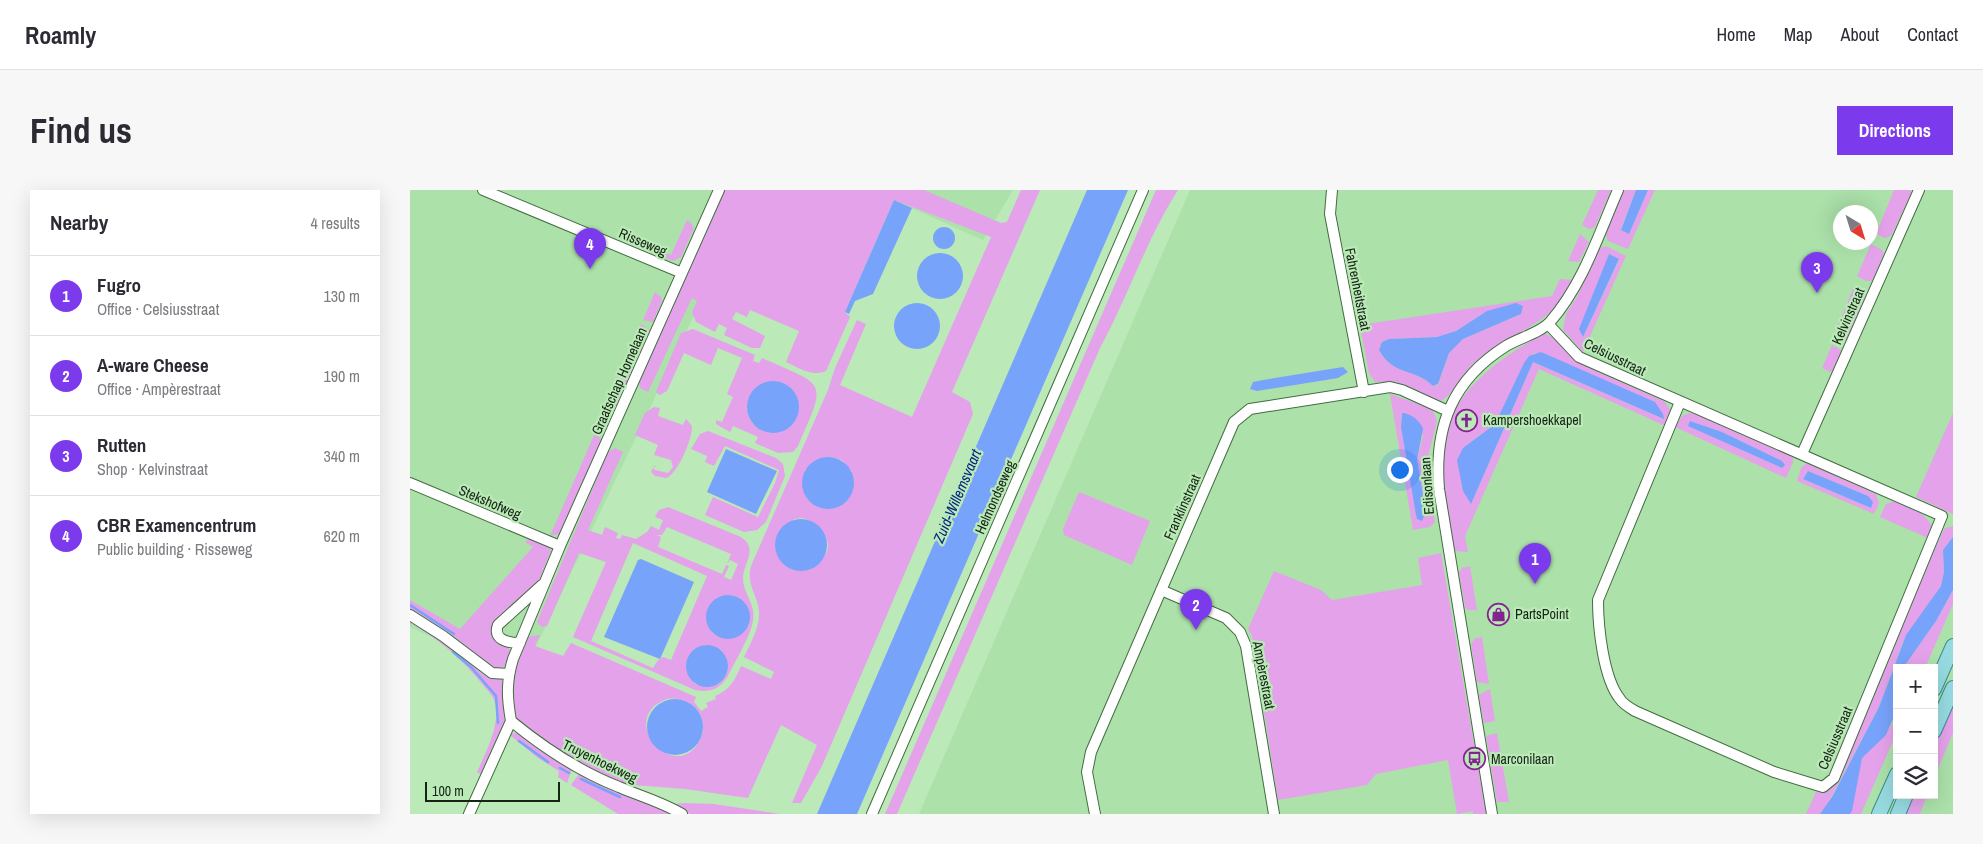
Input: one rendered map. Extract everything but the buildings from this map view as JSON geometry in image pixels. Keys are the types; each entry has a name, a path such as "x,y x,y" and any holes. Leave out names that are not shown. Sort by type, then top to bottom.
{"main road":[{"path":"1938,681 1953,646"},
{"path":"1938,722 1953,688"},
{"path":"1879,814 1893,783"},
{"path":"1898,814 1904,799"}],"street":[{"name":"Risseweg","path":"483,190 682,273"},
{"name":"Graafschap Hornelaan","path":"511,721 506,694 509,674 520,643 560,546 718,190"},
{"name":"Helmondseweg","path":"872,814 1143,190"},
{"name":"Fahrenheitstraat","path":"1332,190 1330,214 1364,392"},
{"name":"Edisonlaan","path":"1492,814 1438,489 1437,467 1440,434 1448,411 1461,387 1482,364 1506,346 1548,324 1575,290 1618,190"},
{"name":"Kelvinstraat","path":"1802,454 1919,190"},
{"name":"Celsiusstraat","path":"1548,324 1579,358 1942,516 1834,778 1823,787 1774,772 1635,711 1619,699 1609,675 1598,630 1598,600 1680,402"},
{"name":"Franklinstraat","path":"1094,814 1087,772 1091,752 1234,422 1250,409 1390,387 1402,390 1448,411"},
{"name":"Stekshofweg","path":"410,483 560,546"},
{"name":"Graafschap Hornelaan","path":"520,643 505,641 497,634 498,625 545,583"},
{"name":"Ampèrestraat","path":"1160,590 1226,618 1240,632 1246,646 1274,814"},
{"path":"410,615 443,636 492,673 509,674"},
{"path":"469,814 511,721"},
{"name":"Truyenhoekweg","path":"511,721 551,752 578,768 682,814"}],"shaded area":[{"path":"410,190 754,190 521,678 410,627"},
{"path":"722,190 924,190 1001,223 1007,222 1021,190 1040,190 952,392 970,402 973,414 822,766 801,803 792,803 817,745 781,725 748,798 685,789 620,784 555,750 517,720 510,697 515,663 528,637 540,635 535,646 563,656 571,643 696,697 694,702 701,711 708,707 706,703 716,699 715,696 728,688 741,666 771,679 774,672 744,657 759,618 758,606 750,580 751,566 857,320 866,324 840,385 912,417 991,237 894,200 845,312 850,317 826,371 821,373 811,372 786,362 799,331 750,310 747,317 736,312 732,319 765,336 760,348 752,348 724,335 727,328 719,324 715,332 696,322 692,312 697,301 692,298 648,392 640,388 639,383","holes":["831,457 842,460 852,472 845,503 833,508 822,508 814,505 805,470 816,460","802,518 813,523 821,531 827,542 827,552 821,561 812,567 801,570 790,568 781,561 775,547 794,519","667,699 676,699 684,700 697,709 703,723 703,731 700,740 690,753 677,756 665,753 655,744 648,733 646,720 652,708"]},
{"path":"871,190 1013,190 983,240"},
{"path":"1156,190 1178,190 1156,229 1100,348 897,814 885,814"},
{"path":"1190,190 1953,190 1953,814 919,814"},
{"path":"1598,190 1611,190 1595,227 1589,229 1582,225"},
{"path":"1624,190 1636,190 1621,229 1629,234 1648,190 1655,190 1628,249 1608,241 1605,233"},
{"path":"1894,190 1910,190 1912,192 1891,236 1885,238 1878,235 1878,229"},
{"path":"687,220 694,228 681,257 673,261 652,253 654,249 671,255"},
{"path":"1580,234 1589,242 1579,262 1568,261"},
{"path":"1606,246 1626,256 1583,352 1563,330 1566,314 1578,295 1598,249","holes":["1609,254 1619,260 1583,337"]},
{"path":"1878,248 1882,250 1884,254 1873,281 1866,281 1857,276 1868,250 1878,250"},
{"path":"1560,279 1573,280 1564,297 1541,320 1486,353 1472,365 1449,395 1440,401 1396,382 1375,382 1369,373 1360,325 1552,296","holes":["1487,311 1521,314 1463,339 1449,353 1438,385 1433,386 1419,376 1391,364 1379,350 1382,342 1389,339 1437,337 1456,331"]},
{"path":"1854,286 1863,290 1866,296 1847,339 1844,340 1834,336"},
{"path":"655,292 661,297 662,301 653,322 643,320"},
{"path":"641,324 650,330 640,353 635,355 632,347"},
{"path":"693,329 755,355 753,361 759,363 762,358 810,381 815,388 814,408 798,446 793,452 778,453 755,443 758,437 733,426 730,432 716,424 716,420 722,422 733,397 727,394 742,358 718,348 711,365 684,353 667,391 660,395 656,392 681,333","holes":["773,381 792,390 798,401 798,413 795,420 771,433 760,430 748,416 749,398 762,384"]},
{"path":"1543,333 1555,339 1585,366 1664,401 1673,413 1670,428 1539,369 1465,536 1468,552 1455,551 1443,491 1441,462 1445,436 1453,414 1464,395 1498,362","holes":["1534,353 1655,402 1664,419 1533,362 1471,504 1468,444 1495,424"]},
{"path":"1832,345 1843,351 1834,370 1830,372 1822,368"},
{"path":"628,364 632,364 634,368 618,404 610,405 609,399 619,375"},
{"path":"1390,394 1432,409 1437,421 1429,453 1429,478 1435,522 1430,527 1413,530","holes":["1404,413 1419,422 1423,436 1417,460 1426,512 1417,519 1401,427 1401,415"]},
{"path":"654,407 660,408 658,416 683,425 686,419 692,426 692,432 684,455 675,470 666,478 655,476 651,472 653,468 668,473 673,467 671,460 654,455 658,445 635,435 645,413"},
{"path":"1689,413 1697,414 1793,457 1793,463 1786,478 1675,427 1682,416","holes":["1690,421 1722,432 1782,461 1782,468 1689,426"]},
{"path":"1953,413 1953,514 1916,497"},
{"path":"708,431 776,458 783,464 785,476 766,522 757,530 744,532 705,515 713,497 758,517 775,483 779,470 725,446 714,466 705,462 707,456 691,449 700,434"},
{"path":"595,433 601,439 600,445 563,530 559,534 550,536"},
{"path":"615,448 623,452 588,530 602,535 605,527 618,533 616,538 620,539 622,535 636,539 647,532 651,526 659,530 663,520 655,517 659,510 668,507 741,537 749,546 750,551 743,579 753,609 752,626 728,676 722,684 714,689 705,691 695,690 573,637 606,562 579,553 547,626 542,627 537,622 608,452","holes":["667,527 731,554 727,564 730,560 738,564 731,580 724,577 729,566 726,565 722,574 658,547 661,537 657,535 662,535","633,543 707,576 671,660 663,657 658,660 653,668 591,641","730,595 740,599 747,610 749,625 743,633 718,636 712,633","706,645 721,650 728,665 727,673 718,684 703,686 694,683 687,661 695,649"]},
{"path":"1807,463 1876,494 1879,503 1874,514 1797,481 1801,468","holes":["1808,471 1868,496 1871,508 1803,479"]},
{"path":"1079,492 1150,521 1132,565 1064,535 1063,529"},
{"path":"1895,501 1926,518 1932,527 1928,538 1880,517 1886,504"},
{"path":"1953,526 1953,537 1943,550 1944,572 1941,586 1903,642 1895,664 1893,664 1893,669 1879,707 1827,805 1820,814 1806,814 1816,792 1822,792 1835,779 1945,528"},
{"path":"531,537 547,544 551,550 537,586 496,623 499,641 511,650 504,667 498,669 490,668 410,613 410,600 460,629 533,547 525,542"},
{"path":"1441,553 1486,814 1473,814 1473,811 1457,814 1448,760 1376,774 1367,785 1278,800 1252,636 1248,629 1274,571 1321,590 1332,600 1422,585 1418,558"},
{"path":"1470,566 1477,610 1468,610 1465,607 1459,572 1462,568"},
{"path":"1953,590 1953,604 1927,664 1906,664 1936,621"},
{"path":"410,619 438,637 484,675 502,678 505,725 483,776 477,772 495,727 496,708 493,698 458,658 431,636 410,623"},
{"path":"1482,637 1489,684 1477,682 1471,644 1475,638"},
{"path":"1490,689 1495,721 1484,723 1479,695"},
{"path":"1953,698 1953,733 1938,769 1938,732"},
{"path":"1893,721 1893,741 1861,814 1850,814 1859,764 1867,751 1891,726"},
{"path":"513,733 521,734 548,755 572,769 567,783 558,777 559,771 538,758 510,735"},
{"path":"1497,733 1509,802 1497,802 1486,736"},
{"path":"579,774 675,814 618,814 571,785"},
{"path":"1909,799 1926,799 1920,814 1903,814"},
{"path":"673,804 713,804 780,814 690,814"}],"water":[{"name":"Zuid-Willemsvaart","path":"1087,190 1128,190 857,814 817,814"},
{"path":"1636,190 1648,190 1629,234 1621,230"},
{"path":"894,200 912,208 873,294 855,301 849,314 845,312"},
{"path":"944,227 952,230 955,238 952,246 944,249 936,246 933,238 936,230"},
{"path":"945,253 957,259 962,267 962,285 957,293 949,298 935,299 923,293 918,285 917,271 923,259 931,254"},
{"path":"1609,254 1619,259 1583,337 1579,329"},
{"path":"922,303 934,309 939,317 939,335 934,343 926,348 912,349 900,343 895,335 894,321 900,309 908,304"},
{"path":"1516,303 1523,306 1521,314 1463,339 1449,353 1438,384 1433,386 1419,376 1391,364 1379,350 1382,342 1389,339 1437,337 1456,331 1487,311"},
{"path":"1541,352 1655,402 1664,419 1533,362 1471,504 1463,491 1457,460 1463,448 1495,424 1524,363 1529,356"},
{"path":"1343,367 1348,372 1338,378 1257,391 1250,389 1253,382"},
{"path":"773,381 783,383 791,389 797,397 799,407 797,417 791,425 783,431 773,433 763,431 755,425 749,417 747,407 749,397 755,389 763,383"},
{"path":"1402,413 1415,418 1423,429 1417,460 1426,512 1422,521 1417,519 1416,515 1401,427"},
{"path":"1690,421 1722,432 1782,461 1785,465 1782,468 1688,426"},
{"path":"726,449 777,471 756,514 707,492"},
{"path":"823,457 833,457 843,461 850,468 854,483 850,498 843,505 833,509 823,509 813,505 806,498 802,488 802,478 806,468 813,461"},
{"path":"1808,471 1868,496 1873,502 1871,508 1803,479"},
{"path":"796,519 806,519 816,523 823,530 827,545 823,560 816,567 806,571 796,571 786,567 779,560 775,550 775,540 779,530 786,523"},
{"path":"1953,537 1953,590 1936,621 1906,664 1895,664 1906,635 1941,586 1944,572 1943,550"},
{"path":"641,559 694,582 660,659 604,637 638,560"},
{"path":"728,595 740,599 746,605 750,617 746,629 740,635 728,639 716,635 710,629 706,617 710,605 716,599"},
{"path":"711,645 719,648 725,654 728,666 725,678 719,684 703,687 695,684 689,678 686,662 689,654 695,648"},
{"path":"1893,670 1893,719 1886,735 1862,758 1852,811 1850,814 1820,814 1832,797 1879,707"},
{"path":"669,699 681,699 691,703 699,711 703,727 699,743 691,751 681,755 669,755 659,751 651,743 647,733 647,721 651,711 659,703"}],"waterway":[{"path":"410,605 454,634"},
{"path":"453,652 471,667 496,696 498,723"},
{"path":"519,741 548,762"},
{"path":"560,768 569,773"},
{"path":"581,779 620,797"}],"place":[{"name":"CBR Examencentrum","path":"590,269"},
{"name":"Rutten","path":"1817,293"},
{"name":"Kampershoekkapel","path":"1467,420"},
{"name":"Fugro","path":"1535,584"},
{"name":"PartsPoint","path":"1499,614"},
{"name":"A-ware Cheese","path":"1196,630"},
{"name":"Marconilaan","path":"1475,759"}]}
